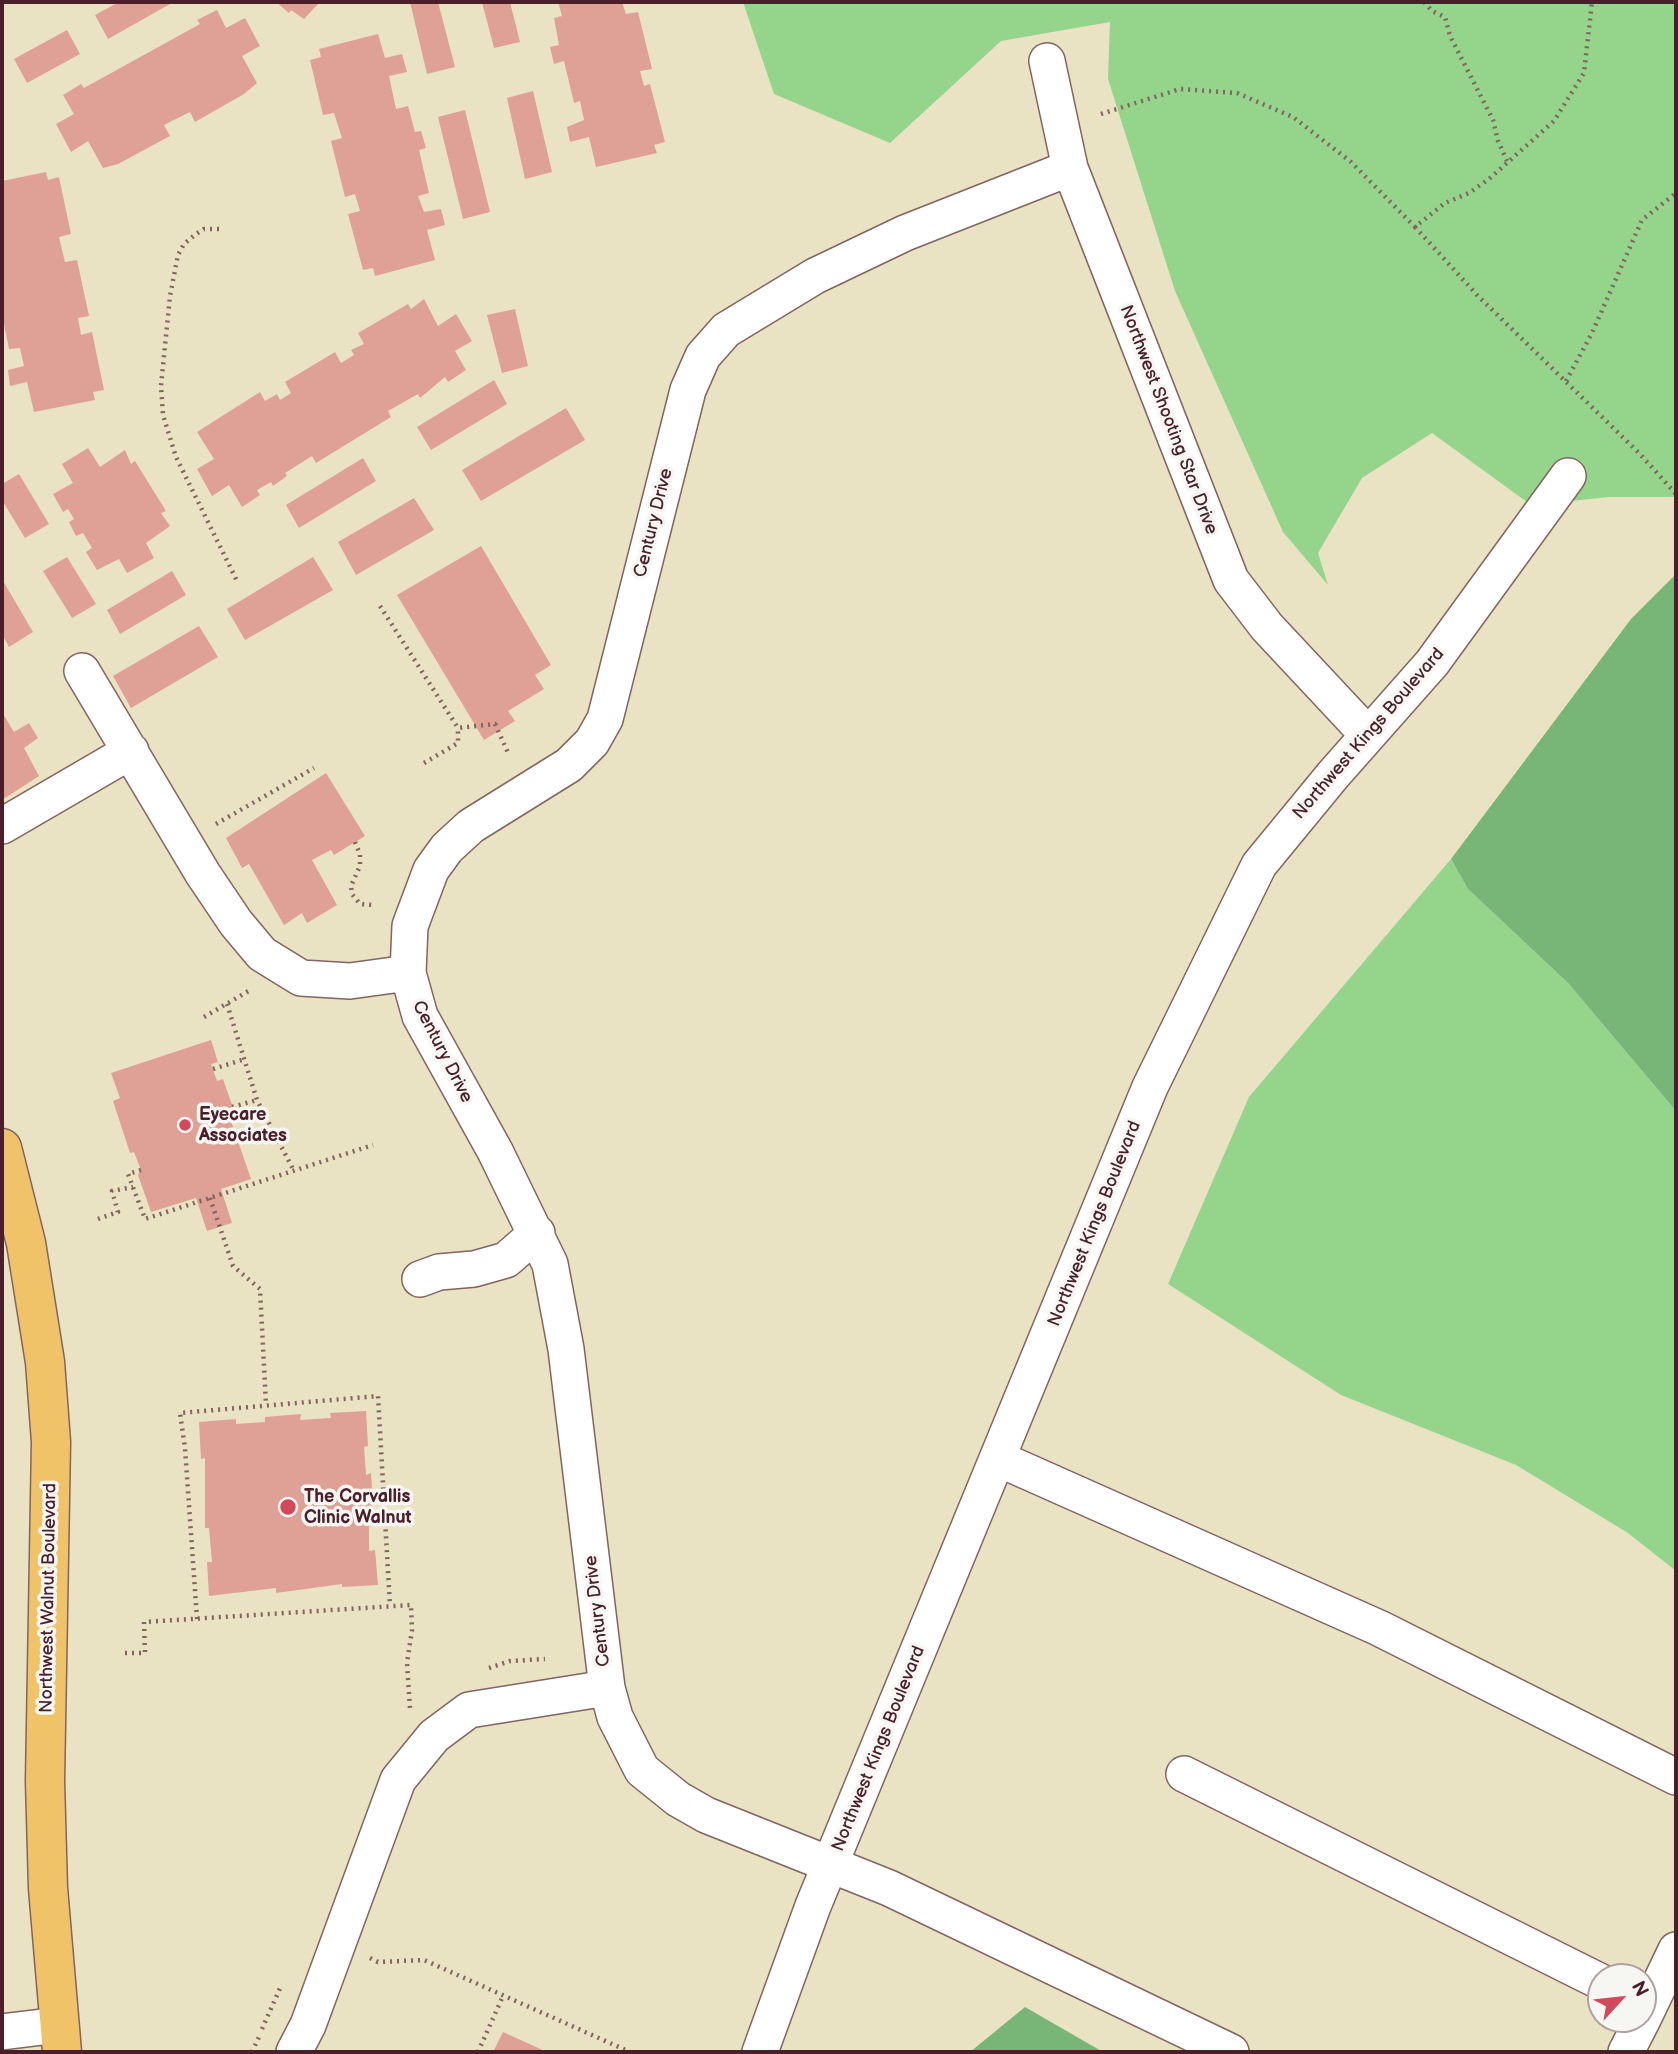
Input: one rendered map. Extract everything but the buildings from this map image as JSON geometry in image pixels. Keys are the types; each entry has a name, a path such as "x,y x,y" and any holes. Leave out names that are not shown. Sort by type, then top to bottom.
{"main road":[{"name":"Northwest Walnut Boulevard","path":"2,1148 26,1243 45,1362 51,1442 45,1781 48,1888 60,2039"}],"street":[{"name":"Northwest Shooting Star Drive","path":"1047,61 1070,168 1231,580 1267,627 1368,735"},
{"name":"Century Drive","path":"1070,168 905,233 815,276 726,330 703,356 688,390 605,719 592,741 569,765 471,826 447,848 431,870 413,915 408,973 420,1016 537,1233 550,1264 558,1296 607,1688 615,1717 642,1770 655,1783 706,1815 775,1845 889,1888 1231,2052"},
{"name":"Northwest Kings Boulevard","path":"760,2052 831,1864 1150,1087 1259,865 1432,663 1569,476"},
{"path":"82,671 203,874 236,923 262,954 300,978 350,981 408,973"},
{"path":"2,826 131,751"},
{"path":"421,1279 439,1272 474,1269 506,1260 537,1233"},
{"path":"999,1459 1378,1628 1676,1777"},
{"path":"294,2052 398,1780 434,1736 469,1710 607,1688"},
{"path":"1184,1774 1587,1975"},
{"path":"1657,1987 1676,1950"},
{"path":"2,2032 60,2039"},
{"path":"1626,2052 1635,2033"}],"path":[{"path":"1424,2 1432,11 1444,17 1450,36 1493,120 1498,141 1508,162"},
{"path":"1415,227 1445,203 1479,186 1554,121 1584,73 1592,2"},
{"path":"1101,114 1180,89 1237,93 1293,117 1351,162 1478,296 1566,381 1676,494"},
{"path":"1566,381 1592,333 1643,220 1676,193"},
{"path":"219,229 204,229 196,234 184,244 178,255 162,358 162,396 163,415 176,457 237,581"},
{"path":"380,606 458,728 458,743 424,763"},
{"path":"458,728 495,724 509,755"},
{"path":"209,828 314,768"},
{"path":"355,842 360,866 351,886 352,894 360,904 373,905"},
{"path":"227,1004 257,1100 294,1171"},
{"path":"213,1069 245,1059"},
{"path":"232,1107 257,1100"},
{"path":"141,1170 128,1174 145,1219 373,1145"},
{"path":"98,1219 118,1212 112,1191 133,1188"},
{"path":"210,1198 233,1266 260,1289 266,1405"},
{"path":"197,1619 185,1448 180,1413 378,1396 390,1606"},
{"path":"125,1653 145,1653 144,1622 411,1605 412,1630 406,1694 410,1713"},
{"path":"338,1942 378,1962 424,1960 630,2052"},
{"path":"478,2052 503,1996"}],"green space":[{"path":"743,2 1676,2 1676,497 1609,497 1531,505 1432,433 1362,478 1318,553 1328,585 1283,532 1175,291 1108,79 1110,22 1001,41 890,143 774,94"},
{"path":"1676,574 1676,1111 1568,983 1468,889 1451,859 1631,619"},
{"path":"1451,859 1468,889 1568,983 1676,1111 1676,1571 1628,1533 1516,1465 1341,1395 1168,1284 1249,1097"},
{"path":"1025,2007 1103,2052 970,2052"}],"place":[{"name":"Eyecare Associates","path":"185,1125"},
{"name":"The Corvallis Clinic Walnut","path":"288,1507"}]}
